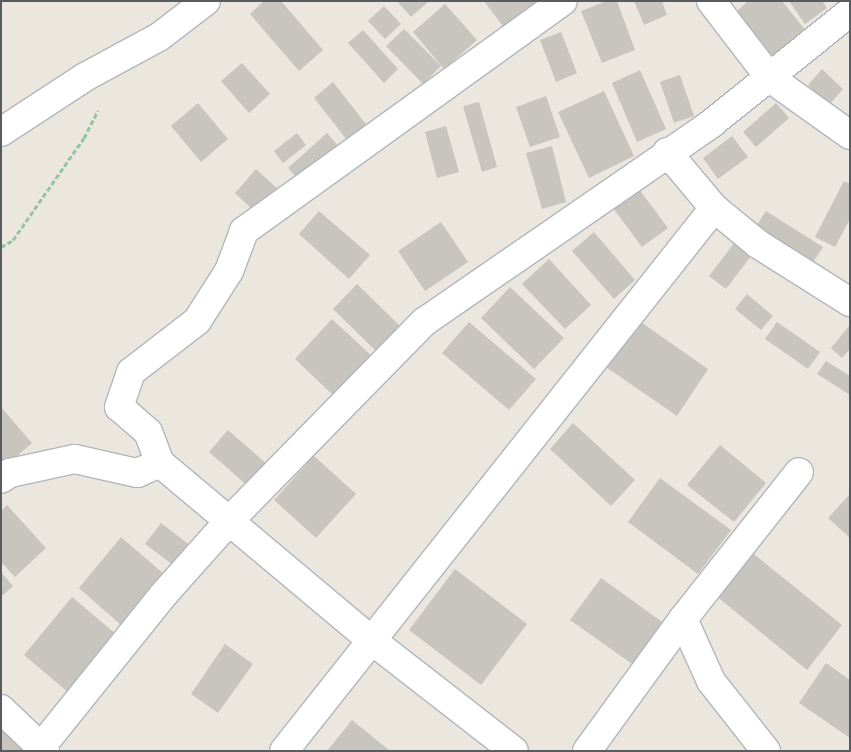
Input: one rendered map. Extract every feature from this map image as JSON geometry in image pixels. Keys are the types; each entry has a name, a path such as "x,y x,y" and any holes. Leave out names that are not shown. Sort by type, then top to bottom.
{"street":[{"path":"1,132 85,77 124,57 206,1"},
{"path":"514,751 370,639 160,463 148,432 119,407 131,372 197,321 229,271 244,231 563,1"},
{"path":"711,1 770,78 850,135"},
{"path":"1,709 43,749 164,594 230,520 424,322 770,78 850,12"},
{"path":"667,152 714,208 758,244 850,302"},
{"path":"284,751 370,639 714,208"},
{"path":"1,479 10,472 75,459 137,473 160,463"},
{"path":"587,751 683,619 799,472"},
{"path":"683,619 711,681 766,751"}],"path":[{"path":"1,247 13,240 84,138 124,57"}],"building":[{"path":"264,1 281,1 323,50 299,71 250,14"},
{"path":"397,1 429,1 411,17"},
{"path":"484,1 534,1 536,5 505,29"},
{"path":"607,1 617,1 635,50 602,63 581,11"},
{"path":"634,1 662,1 667,15 644,25"},
{"path":"748,1 782,1 806,31 773,57 737,11"},
{"path":"789,1 822,1 827,8 805,24"},
{"path":"445,4 477,40 444,69 413,32"},
{"path":"384,6 401,24 385,39 368,21"},
{"path":"404,29 441,66 423,84 386,46"},
{"path":"363,30 398,69 384,83 348,43"},
{"path":"561,32 577,73 556,82 540,40"},
{"path":"242,63 270,94 249,113 221,81"},
{"path":"822,69 843,89 829,105 808,85"},
{"path":"640,70 666,129 637,142 612,83"},
{"path":"680,75 694,116 674,123 660,82"},
{"path":"333,82 369,128 350,144 314,98"},
{"path":"604,91 634,156 589,178 558,112"},
{"path":"546,96 560,137 530,147 516,107"},
{"path":"479,102 497,167 482,172 463,106"},
{"path":"198,103 228,139 201,162 171,126"},
{"path":"776,103 789,118 756,147 743,132"},
{"path":"446,126 459,172 437,178 425,132"},
{"path":"297,133 306,145 283,163 274,151"},
{"path":"327,133 339,147 300,182 288,168"},
{"path":"732,136 748,157 718,179 703,158"},
{"path":"552,146 566,202 542,209 526,153"},
{"path":"256,169 279,190 257,214 235,193"},
{"path":"844,181 850,184 850,219 835,247 815,237"},
{"path":"639,189 668,228 642,247 613,208"},
{"path":"319,211 370,255 349,279 299,234"},
{"path":"766,211 823,247 810,267 753,231"},
{"path":"441,222 468,262 425,291 398,251"},
{"path":"594,232 635,280 614,299 572,251"},
{"path":"738,238 755,251 726,289 709,276"},
{"path":"549,259 591,305 565,329 522,284"},
{"path":"357,284 401,327 377,352 333,309"},
{"path":"510,287 564,338 534,369 481,318"},
{"path":"747,294 773,316 761,330 735,309"},
{"path":"332,319 373,357 335,397 295,359"},
{"path":"638,320 708,369 677,416 606,367"},
{"path":"469,322 536,379 509,410 442,353"},
{"path":"777,322 820,352 808,369 765,339"},
{"path":"850,325 850,349 842,358 831,348"},
{"path":"826,361 850,376 850,395 817,374"},
{"path":"1,407 32,443 1,470"},
{"path":"573,423 635,480 611,506 550,449"},
{"path":"228,430 268,465 249,487 209,452"},
{"path":"720,445 766,483 734,522 687,485"},
{"path":"314,456 356,494 316,538 274,500"},
{"path":"660,478 731,530 698,574 628,522"},
{"path":"850,494 850,538 828,518"},
{"path":"7,505 46,548 15,577 1,562 1,511"},
{"path":"161,523 195,549 180,570 145,544"},
{"path":"121,537 165,575 122,626 79,588"},
{"path":"750,551 842,625 807,670 715,595"},
{"path":"455,569 527,624 481,685 409,630"},
{"path":"1,572 13,586 1,597"},
{"path":"601,578 665,624 635,666 570,620"},
{"path":"72,597 123,640 75,698 24,655"},
{"path":"225,644 253,664 218,713 191,694"},
{"path":"826,663 850,680 850,738 799,703"},
{"path":"352,720 390,751 327,751"},
{"path":"1,729 31,751 1,751"}]}
